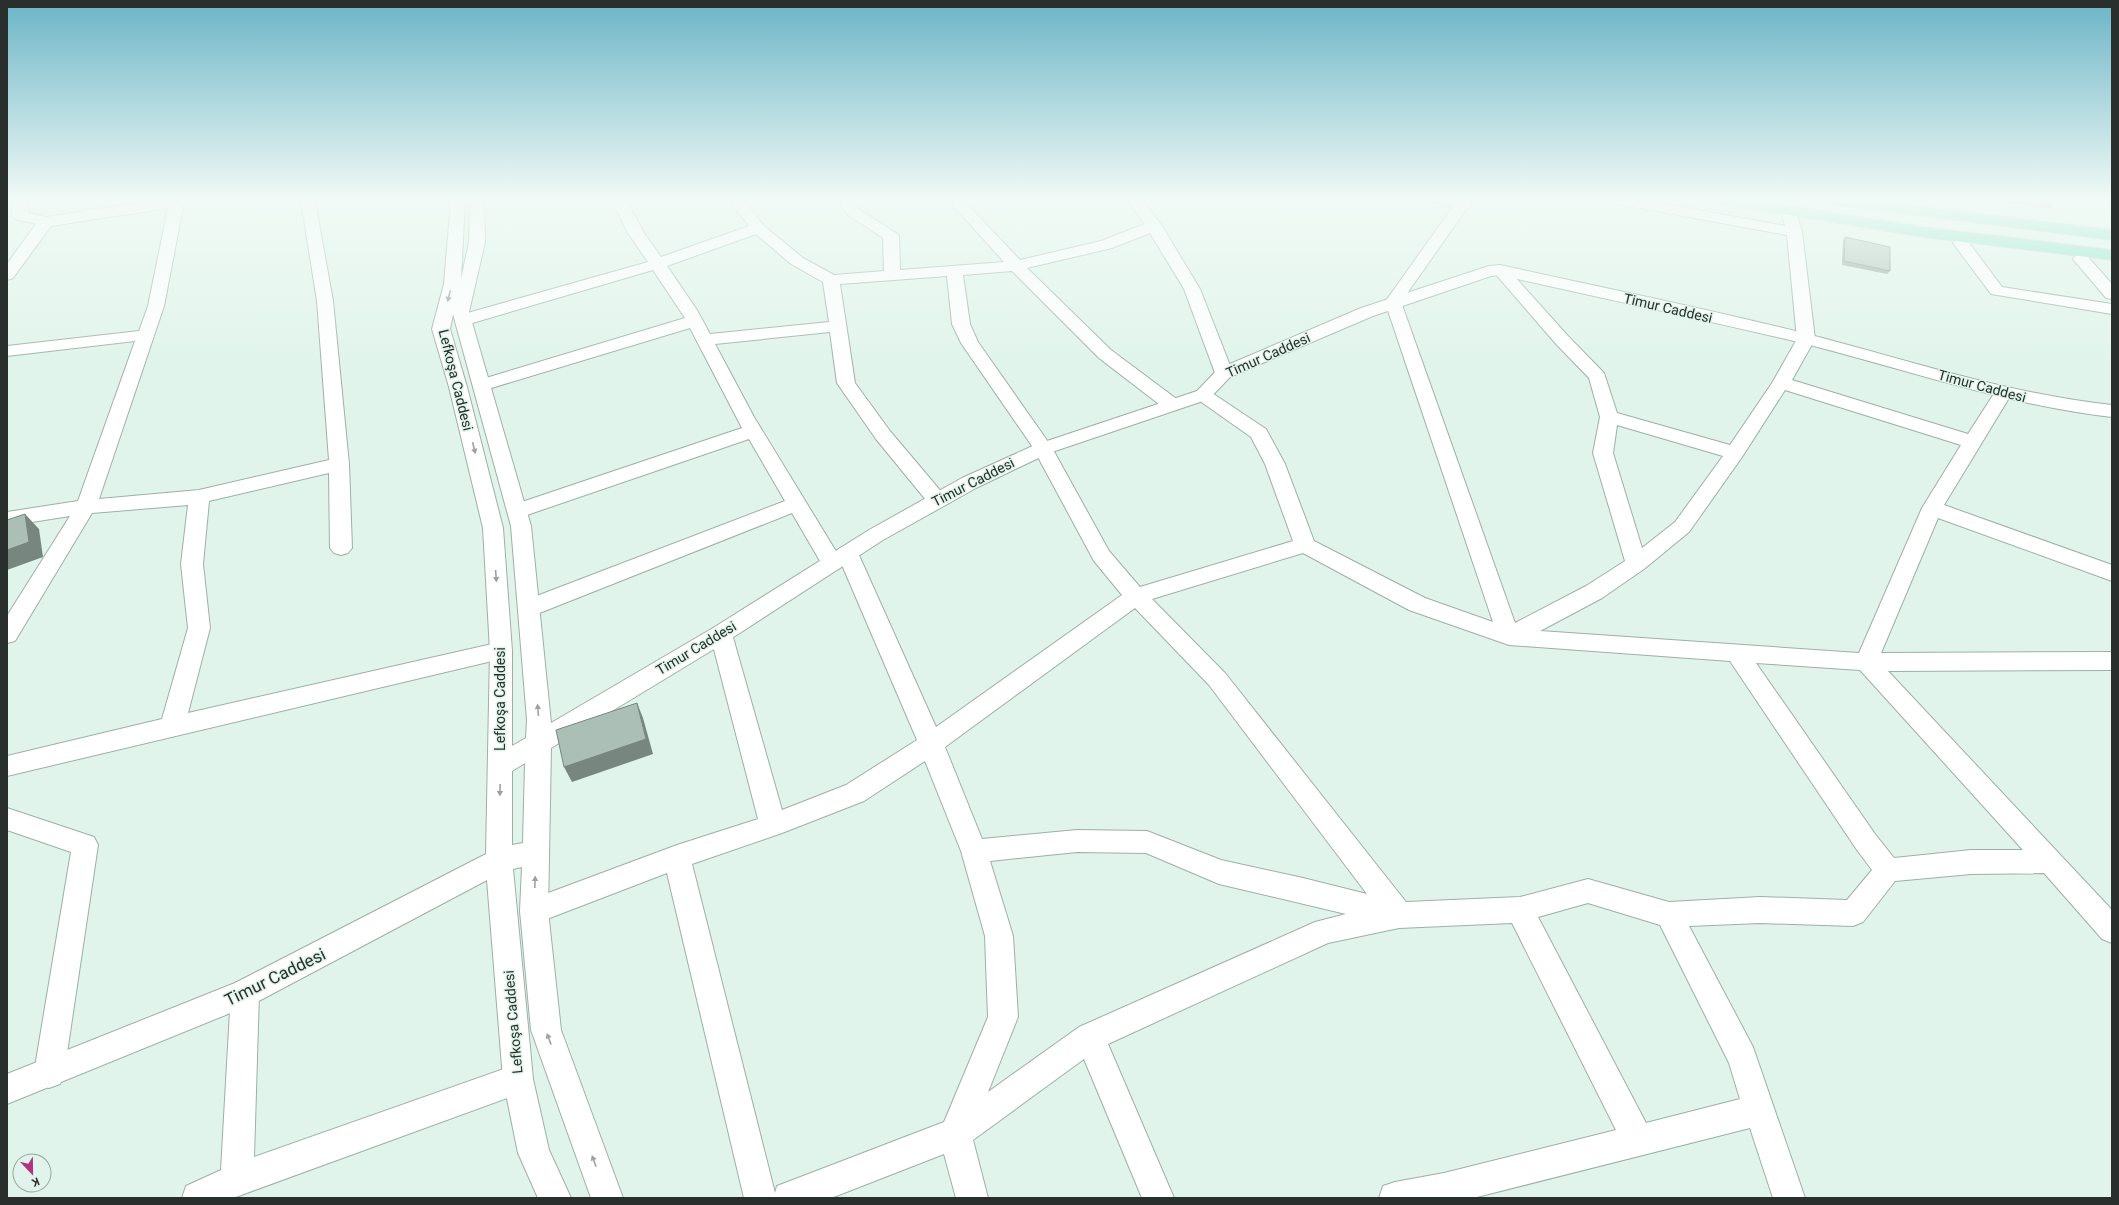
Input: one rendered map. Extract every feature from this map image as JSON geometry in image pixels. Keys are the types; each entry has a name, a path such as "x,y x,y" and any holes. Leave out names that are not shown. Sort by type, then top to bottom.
{"main road":[{"path":"2075,257 2112,262"}],"street":[{"path":"7,274 20,257"},
{"path":"7,635 86,507 156,306 166,257"},
{"path":"318,257 325,301 339,464 341,548"},
{"name":"Lefkoşa Caddesi","path":"454,257 452,284 441,329 458,387 493,528 502,651 499,860 518,1079 534,1153 555,1198"},
{"path":"474,257 461,312 521,526 529,608 539,720 534,911 546,1030 607,1198"},
{"path":"653,257 694,322 754,431 798,503 839,558 931,744 974,851 1000,936 1003,1017 955,1134 972,1198"},
{"path":"463,320 676,257"},
{"path":"793,257 832,280 1016,266 1054,257"},
{"path":"892,257 892,276"},
{"path":"1008,257 1105,354 1171,404"},
{"path":"1173,257 1192,289 1224,373"},
{"path":"1425,257 1393,302 1509,637"},
{"path":"1509,637 1594,592 1636,564 1682,527 1735,453 1781,382 1806,339 1797,257"},
{"path":"1972,257 1997,290 2112,309"},
{"path":"2081,258 2112,294"},
{"path":"1500,270 1562,340 1598,377 1609,417 1604,453 1636,564"},
{"name":"Timur Caddesi","path":"500,766 721,634 839,558 968,483 1042,449 1171,404 1203,395 1224,373 1393,302 1489,271 1500,270 1806,339 2003,393 2075,407 2112,411"},
{"path":"954,271 961,324 970,343 990,370 1042,449 1101,556 1136,596 1217,679 1399,915"},
{"path":"832,280 837,326 846,383 883,435 937,500"},
{"path":"482,385 694,322"},
{"path":"704,340 837,326"},
{"path":"7,351 146,335"},
{"path":"1781,382 1973,442"},
{"path":"1866,662 1932,508 2003,393"},
{"path":"1203,395 1259,433 1275,464 1304,545 1417,604 1509,637 1866,662 2112,661"},
{"path":"1609,417 1735,453"},
{"path":"517,511 754,431"},
{"path":"7,519 86,507 199,497 339,464"},
{"path":"172,726 199,628 192,564 199,497"},
{"path":"529,608 798,503"},
{"path":"1932,508 2112,573"},
{"path":"534,911 677,857 773,825 855,793 931,744 1136,596 1304,545"},
{"path":"721,634 773,825"},
{"path":"7,766 172,726 502,651"},
{"path":"1737,653 1866,842 1888,870"},
{"path":"1866,662 2112,930"},
{"path":"7,819 85,845 49,1072"},
{"path":"974,851 1077,841 1147,842 1219,872 1303,890 1399,915"},
{"name":"Timur Caddesi","path":"7,1089 246,993 499,860 536,852"},
{"path":"677,857 760,1198"},
{"path":"789,1198 955,1134 1090,1037 1325,931 1399,915 1520,910 1588,891 1669,915 1760,910 1853,913 1888,870 1971,862 2050,861"},
{"path":"1520,910 1638,1140"},
{"path":"1669,915 1742,1058 1789,1198"},
{"path":"238,1179 246,993"},
{"path":"1090,1037 1158,1198"},
{"path":"198,1198 238,1179 518,1079"},
{"path":"1395,1198 1447,1193 1638,1140 1760,1110"}],"building":[{"path":"1844,257 1890,257 1890,271 1844,261"},
{"path":"25,514 29,542 7,550 7,520"},
{"path":"637,703 646,739 564,767 556,730"}]}
